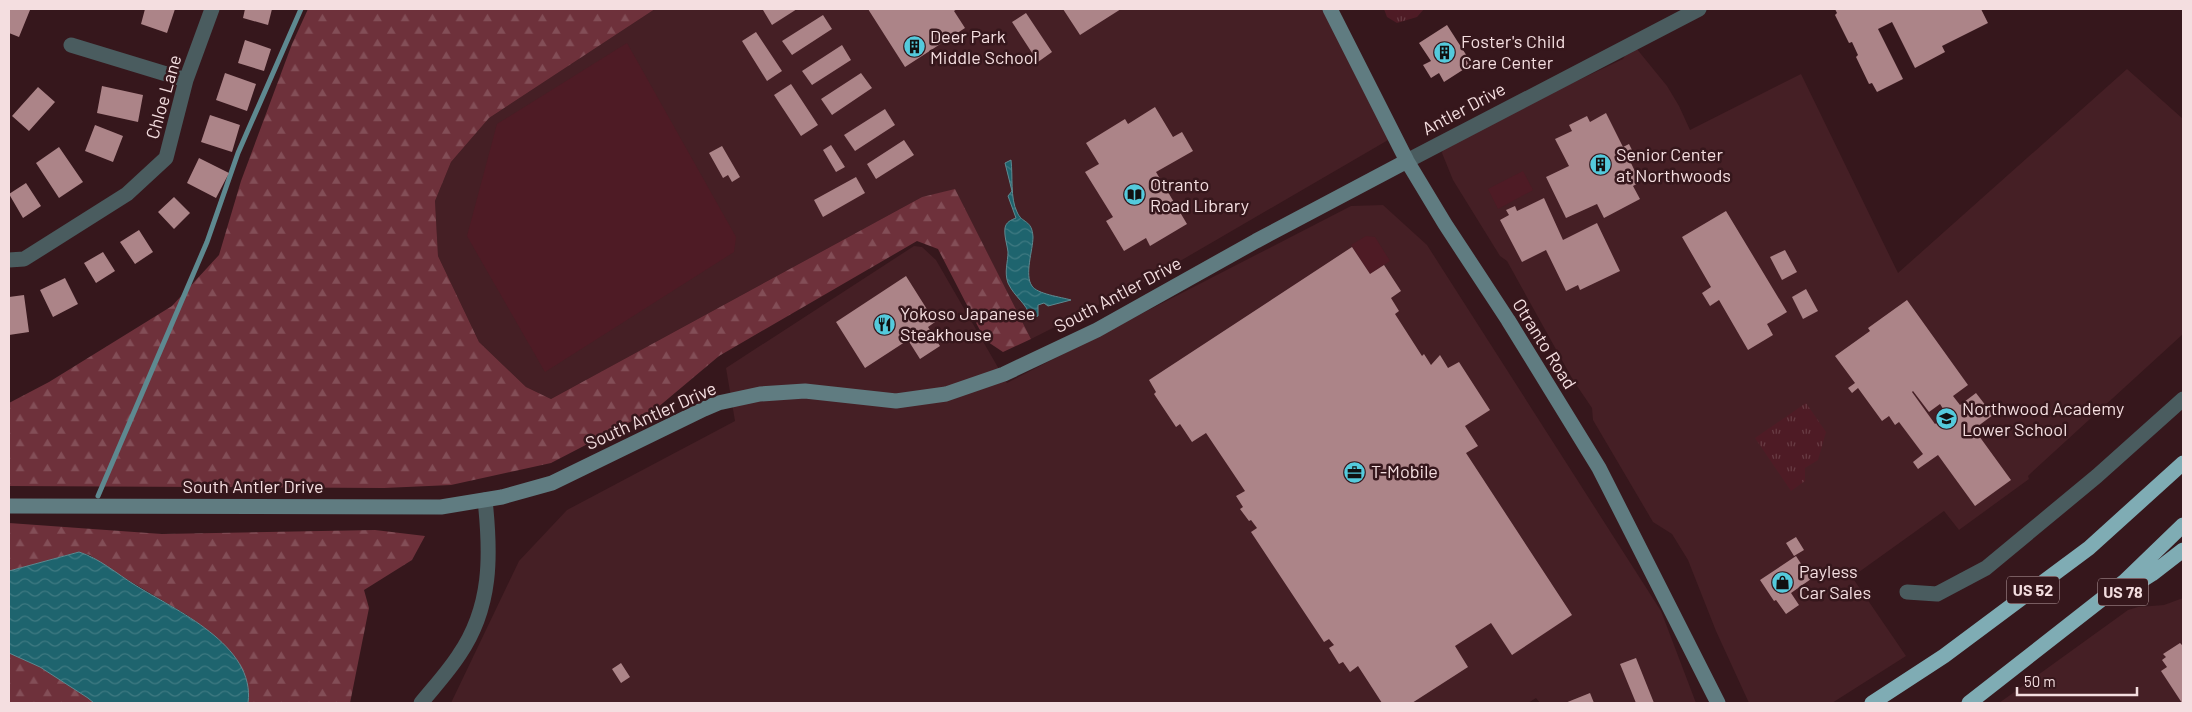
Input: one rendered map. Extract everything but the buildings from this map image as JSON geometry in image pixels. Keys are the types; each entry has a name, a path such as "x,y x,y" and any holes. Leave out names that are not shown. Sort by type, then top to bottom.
{"highway":[{"name":"US 52","path":"1872,703 1944,656 2089,548 2183,463"},
{"name":"US 52","path":"1969,703 2125,581 2183,525"},
{"name":"US 78","path":"2060,632 2152,574 2183,550"}],"street":[{"name":"Chloe Lane","path":"9,260 24,259 127,194 166,158 186,80 212,9"},
{"name":"Otranto Road","path":"1330,9 1407,160 1445,224 1508,320 1599,468 1718,703"},
{"name":"Antler Drive","path":"1407,160 1699,9"},
{"path":"72,45 186,80"},
{"name":"South Antler Drive","path":"9,506 441,507 485,500 552,483 681,419 718,403 760,394 805,392 896,401 946,394 1004,374 1097,330 1256,241 1407,160"},
{"path":"1907,592 1937,594 1986,568 2097,476 2183,399"},
{"path":"421,703 459,656 469,639 481,609 489,578 490,546 485,500"}],"shaded area":[{"path":"655,9 1330,9 1395,136 1144,282 1031,339 955,190 922,197 551,399 526,387 479,342 438,256 435,201 451,162 489,118"},
{"path":"1632,43 1667,86 1690,130 1801,74 1898,273 2127,69 2183,119 2183,334 2031,473 2028,476 2029,479 1959,530 1944,511 1852,577 1906,656 1832,703 1749,703 1716,631 1688,560 1672,534 1653,522 1593,420 1592,408 1573,380 1507,261 1500,256 1453,180 1442,153 1443,148 1526,105 1623,59"},
{"path":"1383,205 1427,245 1661,611 1696,703 1540,703 1536,698 1528,703 451,703 519,561 567,510 735,421 726,368 914,246 922,247 936,260 1007,383 1351,206"},
{"path":"2183,598 2183,703 1999,703 2128,610 2138,607 2164,605"}],"green space":[{"path":"308,9 655,9 489,118 451,162 435,201 438,256 479,342 526,387 551,399 922,197 955,189 1031,339 1003,352 985,340 938,249 917,241 719,356 657,408 551,463 451,485 384,488 9,486 9,403 49,382 172,306 219,255 241,181 292,44"},
{"path":"1384,9 1424,9 1417,17 1397,23 1387,17"},
{"path":"627,43 736,237 734,252 545,372 467,236 497,124"},
{"path":"1523,171 1533,190 1498,209 1488,189"},
{"path":"1366,236 1375,237 1390,261 1370,274 1351,245"},
{"path":"1806,403 1826,432 1818,460 1805,468 1805,481 1791,491 1755,438"},
{"path":"9,523 162,534 375,530 425,536 412,560 364,590 369,608 350,703 248,703 249,697 218,639 187,615 106,567 90,555 78,552 9,571"},
{"path":"9,653 40,667 94,703 9,703"}],"water":[{"path":"1011,160 1015,206 1019,216 1031,227 1033,237 1029,269 1032,286 1050,295 1071,300 1048,306 1044,303 1038,305 1038,316 1031,318 1008,283 1006,275 1008,252 1005,228 1011,220 1016,218 1008,196 1012,191 1005,163"},
{"path":"79,552 101,562 210,632 226,647 239,664 247,682 248,703 94,703 40,667 9,653 9,571"}],"waterway":[{"path":"98,496 207,242 238,153 301,9"}],"place":[{"name":"Deer Park Middle School","path":"914,47"},
{"name":"Foster's Child Care Center","path":"1445,52"},
{"name":"Senior Center at Northwoods","path":"1600,165"},
{"name":"Otranto Road Library","path":"1134,195"},
{"name":"Yokoso Japanese Steakhouse","path":"884,324"},
{"name":"Northwood Academy Lower School","path":"1946,419"},
{"name":"T-Mobile","path":"1355,472"},
{"name":"Payless Car Sales","path":"1783,582"}]}
